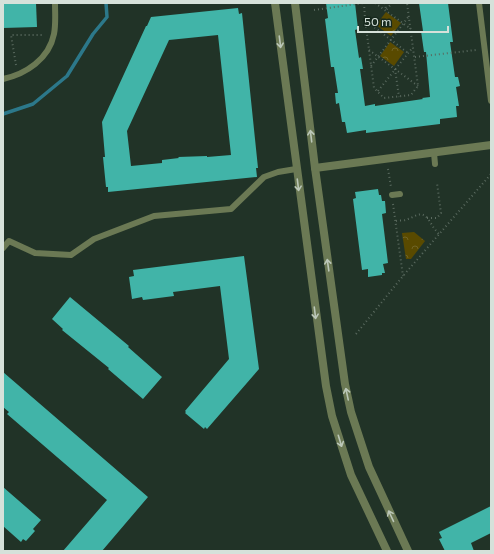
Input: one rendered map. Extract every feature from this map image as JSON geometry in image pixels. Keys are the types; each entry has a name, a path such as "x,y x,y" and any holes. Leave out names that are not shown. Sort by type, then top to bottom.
{"street":[{"path":"275,3 320,347 332,416 351,475 387,551"},
{"path":"295,3 315,168 344,384 351,412 369,467 401,529 408,551"},
{"path":"315,168 491,145"}],"lane":[{"path":"3,78 23,72 40,61 54,34 55,3"},
{"path":"479,3 491,101"},
{"path":"434,152 435,164"},
{"path":"3,248 9,241 35,253 71,255 94,239 154,216 231,209 264,177 278,172 296,169"},
{"path":"392,195 400,194"}],"path":[{"path":"314,10 364,3 364,20 374,88 384,98 399,97 411,96 418,86 407,3"},
{"path":"375,3 411,29"},
{"path":"385,3 386,10"},
{"path":"386,10 392,3"},
{"path":"371,66 409,16"},
{"path":"364,20 408,53"},
{"path":"21,66 16,68 11,35 44,35 44,37"},
{"path":"378,92 413,46"},
{"path":"414,57 485,49"},
{"path":"369,50 418,86"},
{"path":"395,69 399,97"},
{"path":"388,169 403,276"},
{"path":"356,334 403,276 491,174"},
{"path":"427,218 437,218 441,213 436,183"},
{"path":"396,221 406,220 417,214 424,215 439,235"}],"green space":[{"path":"386,12 401,23 391,36 376,25"},
{"path":"390,42 404,52 394,66 380,56"},
{"path":"414,232 425,241 411,259 406,259 402,233"}],"building":[{"path":"3,3 36,3 37,27 3,28"},
{"path":"326,3 355,3 358,29 355,30 359,58 361,57 363,69 360,69 365,106 375,104 375,106 430,97 426,52 424,52 421,31 423,31 419,3 448,3 453,42 450,42 455,77 458,77 460,86 456,87 459,106 456,106 457,117 440,119 440,124 366,133 366,130 347,133 345,122 342,122 339,103 336,104 335,93 338,93 334,67 331,67 325,19 328,18"},
{"path":"238,8 239,14 242,13 258,168 256,168 257,177 108,192 108,187 106,187 103,157 105,157 102,122 151,17","holes":["218,35 231,155 178,157 179,158 162,160 162,163 131,166 127,131 169,40"]},
{"path":"378,189 382,201 385,201 386,213 382,214 388,263 383,264 385,273 382,273 382,275 368,277 368,269 362,270 353,199 356,198 355,192"},
{"path":"244,256 259,369 207,429 205,427 204,429 185,413 185,411 229,359 220,286 173,292 174,296 143,300 142,297 132,299 129,277 134,276 133,270"},
{"path":"70,297 129,346 128,347 162,377 143,399 108,369 109,368 62,330 63,329 52,319"},
{"path":"3,372 148,497 102,551 63,551 107,500 7,414 9,412 3,407"},
{"path":"3,487 41,520 33,529 35,531 26,541 23,539 21,542 3,526"},
{"path":"491,506 491,533 471,543 474,551 445,551 439,539 442,538 439,532"}],"waterway":[{"path":"3,114 33,104 67,76 93,34 107,17 106,3"}]}
